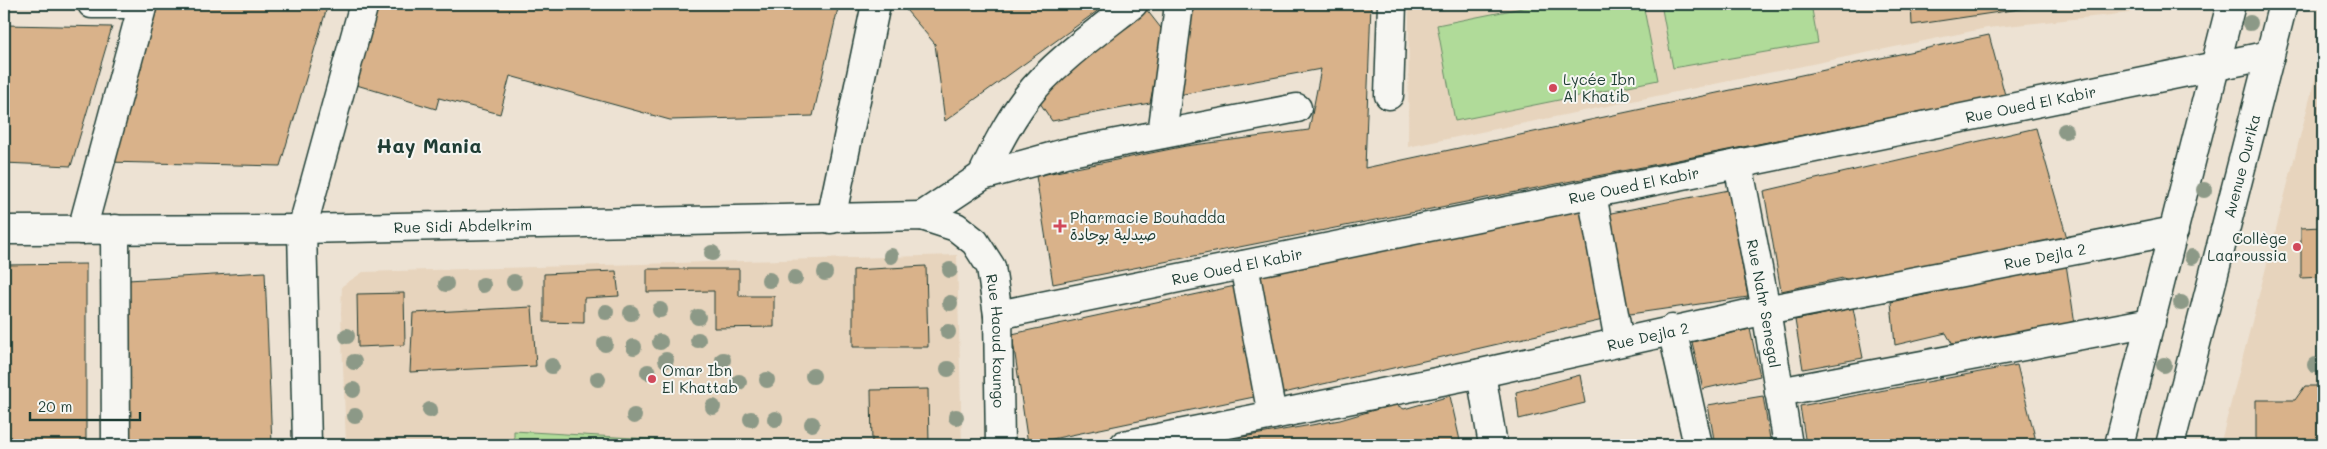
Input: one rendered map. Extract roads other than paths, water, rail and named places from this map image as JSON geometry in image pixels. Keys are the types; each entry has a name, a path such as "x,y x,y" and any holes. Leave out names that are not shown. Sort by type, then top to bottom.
{"street":[{"path":"82,230 143,4 92,4"},
{"path":"307,445 302,228 364,4"},
{"path":"831,219 876,4"},
{"path":"982,176 1003,131 1028,95 1065,59 1133,4"},
{"path":"1162,134 1178,4"},
{"path":"1389,95 1392,4"},
{"path":"2119,445 2231,4"},
{"name":"Avenue Ourika","path":"2170,445 2283,4"},
{"name":"Rue Oued El Kabir","path":"998,315 2270,56"},
{"path":"922,216 982,176 1065,153 1297,108"},
{"name":"Rue Nahr Senegal","path":"1738,164 1766,310 1788,445"},
{"path":"1592,194 1619,341"},
{"name":"Rue Sidi Abdelkrim","path":"4,230 302,228 922,216"},
{"name":"Rue Haoud koungo","path":"922,216 956,228 976,242 991,267 998,315 1000,445"},
{"path":"115,229 116,445"},
{"name":"Rue Dejla 2","path":"1124,445 1481,373 1672,329 2174,231"},
{"path":"1244,265 1272,414"},
{"path":"1779,392 2151,322"},
{"path":"1672,329 1698,445"},
{"path":"1481,373 1494,445"}],"place":[{"name":"Lycée Ibn Al Khatib","path":"1553,88"},
{"name":"Pharmacie Bouhadda صيدلية بوحادة","path":"1060,226"},
{"name":"Collège Laaroussia","path":"2297,247"},
{"name":"Omar Ibn El Khattab","path":"652,379"}],"district":[{"name":"Hay Mania","path":"429,145"}]}
